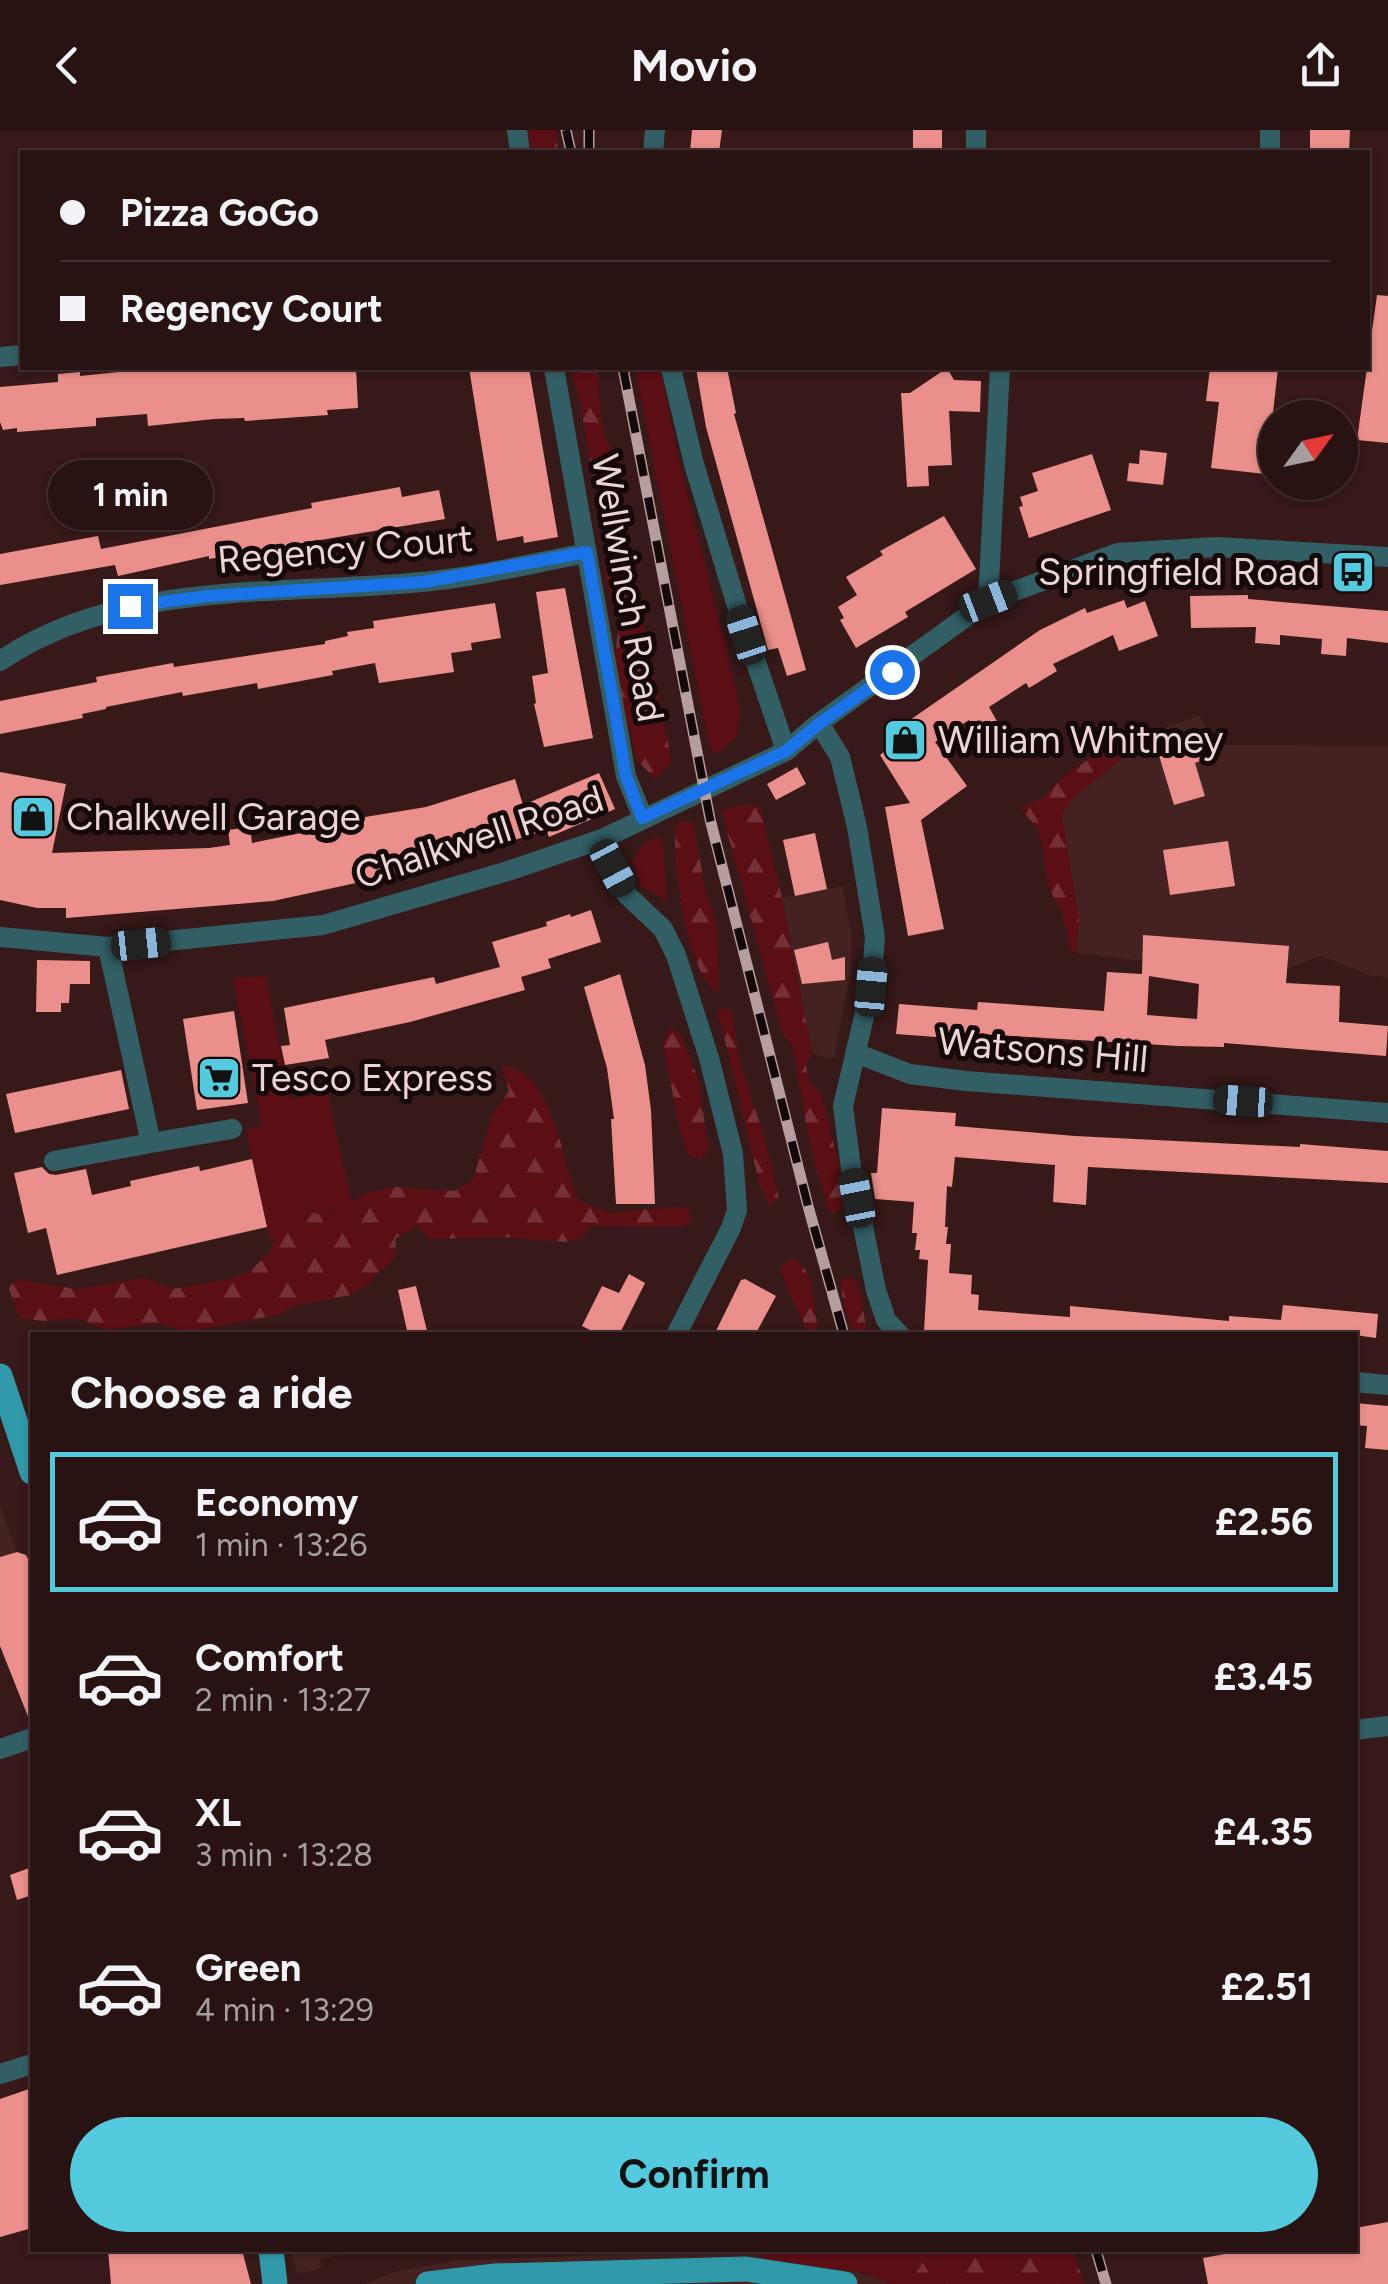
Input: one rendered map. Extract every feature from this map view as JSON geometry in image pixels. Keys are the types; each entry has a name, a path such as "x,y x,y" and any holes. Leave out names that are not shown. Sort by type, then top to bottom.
{"main road":[{"path":"0,1376 30,1466"},
{"path":"274,2266 292,2284"},
{"path":"428,2284 496,2276 746,2269 845,2284"}],"street":[{"name":"Wellwinch Road","path":"554,370 626,776 642,818"},
{"path":"671,370 694,464 786,751"},
{"path":"988,601 1000,370"},
{"name":"Chalkwell Road","path":"0,937 108,947 323,925 602,840 786,751 988,601 1118,553 1216,547 1388,557"},
{"name":"Regency Court","path":"0,661 30,641 130,606 208,596 424,582 587,552"},
{"path":"820,723 840,757 857,826 875,938 871,987 843,1106 851,1168 881,1306 886,1320 897,1332"},
{"path":"602,840 626,894 663,929 676,955 734,1154 737,1210 732,1228 678,1332"},
{"path":"108,947 150,1143"},
{"name":"Watsons Hill","path":"858,1054 910,1074 947,1079 1388,1113"},
{"path":"54,1160 232,1128"},
{"path":"1358,1382 1388,1385"},
{"path":"1358,1730 1388,1726"},
{"path":"0,1748 30,1739"},
{"path":"0,2074 30,2065"}],"shaded area":[{"path":"1200,715 1213,745 1388,746 1388,978 1369,975 1322,956 1288,968 1159,963 1077,953 1049,813 1140,736"},
{"path":"842,886 852,936 851,970 834,1058 824,1058 812,1052 782,898"},
{"path":"0,1505 17,1552 0,1557"},
{"path":"292,2252 350,2252 320,2259 321,2268 297,2274"},
{"path":"664,2252 789,2253 888,2284 365,2284 397,2271 453,2261"}],"green space":[{"path":"528,130 556,130 558,150 532,150"},
{"path":"571,370 597,370 601,419 616,458 633,574 671,756 670,764 655,779 635,758 631,731 624,717 615,655 619,626 605,577 597,478 590,462"},
{"path":"635,370 660,370 740,709 737,737 718,753 710,750"},
{"path":"1140,736 1137,745 1072,800 1062,816 1079,918 1077,953 1071,952 1061,910 1049,888 1039,830 1021,809 1045,796 1058,781 1096,754"},
{"path":"745,804 760,807 812,1052 806,1065 809,1082 821,1093 843,1182 843,1208 833,1214 828,1209 809,1141 793,1047 783,1034 722,813"},
{"path":"681,821 693,822 705,888 718,929 719,993 698,965 684,917 675,843 675,827"},
{"path":"657,836 662,838 667,901 641,886 632,861 644,844"},
{"path":"266,976 290,1100 327,1092 352,1203 336,1211 284,1223 278,1239 270,1240 246,1130 262,1126 233,978"},
{"path":"721,1008 732,1012 740,1062 765,1140 779,1198 769,1205 760,1186 716,1013"},
{"path":"669,1028 680,1033 698,1079 709,1150 701,1159 688,1155 680,1131 663,1044"},
{"path":"502,1066 519,1071 544,1100 579,1201 610,1213 687,1206 692,1222 683,1227 590,1226 583,1238 565,1242 504,1237 430,1239 417,1227 396,1238 395,1257 367,1285 350,1295 297,1305 277,1315 186,1332 160,1323 107,1330 77,1318 20,1318 8,1287 17,1280 78,1289 145,1278 173,1289 231,1279 251,1270 269,1253 284,1223 306,1213 331,1214 367,1193 394,1187 454,1191 473,1180 492,1115 509,1091"},
{"path":"793,1258 806,1271 819,1332 808,1332 780,1267"},
{"path":"852,1277 858,1285 867,1332 854,1332 844,1307 840,1280"},
{"path":"762,2252 941,2252 910,2284 891,2284 865,2273 761,2258"},
{"path":"928,2252 939,2258 942,2252 1074,2252 1084,2284 910,2284"}],"building":[{"path":"692,130 722,130 719,150 690,150"},
{"path":"913,130 942,130 942,150 913,150"},
{"path":"1310,130 1350,130 1349,150 1310,150"},
{"path":"1377,295 1388,296 1388,443 1358,440 1367,370 1370,370"},
{"path":"138,370 356,370 358,408 327,410 328,415 148,426 147,414 96,418 96,426 3,430 0,387 58,382 58,374 80,372 80,376"},
{"path":"469,370 529,370 558,537 524,543 523,536 497,541"},
{"path":"696,370 727,370 734,414 806,670 787,676 778,648 768,650 706,427"},
{"path":"944,370 954,380 981,381 980,412 949,411 952,465 928,466 929,486 907,487 901,393 910,393"},
{"path":"1210,370 1278,370 1274,400 1258,400 1258,473 1211,468 1219,402 1206,401"},
{"path":"1140,450 1167,453 1163,485 1127,481 1129,463 1139,464"},
{"path":"1092,454 1111,510 1029,538 1019,507 1023,506 1020,497 1038,491 1032,473"},
{"path":"400,487 402,497 439,490 445,519 209,556 118,576 115,565 0,585 0,554 98,536 101,549"},
{"path":"944,516 976,569 905,612 908,617 856,648 840,620 844,618 838,607 857,595 846,577 883,555 880,551"},
{"path":"565,588 593,738 544,747 532,676 548,673 536,592"},
{"path":"1248,595 1248,599 1388,611 1388,643 1347,638 1346,656 1321,654 1322,639 1280,635 1280,645 1255,643 1256,627 1191,628 1190,596"},
{"path":"1124,600 1127,608 1145,601 1158,636 1119,651 1113,635 1053,664 1057,671 1029,688 1026,683 989,707 999,725 979,737 969,720 935,742 967,786 921,820 944,929 908,936 885,807 910,803 880,755 901,740 894,731 1040,630 1085,608 1087,613"},
{"path":"495,603 501,638 471,643 472,650 451,653 454,672 379,683 375,663 258,689 257,683 183,696 182,692 106,707 82,714 83,718 0,734 0,701 173,663 174,667 325,644 348,636 347,632 374,628 373,621"},
{"path":"1187,736 1188,741 1196,739 1203,760 1195,763 1205,796 1174,805 1157,749"},
{"path":"797,767 806,784 776,800 767,784"},
{"path":"0,772 66,784 52,853 209,848 230,845 228,830 250,827 252,843 426,807 515,779 523,805 599,773 615,809 549,837 546,830 425,868 273,901 66,918 66,908 37,908 0,900"},
{"path":"815,833 827,889 795,896 783,840"},
{"path":"1228,841 1235,886 1170,895 1163,850"},
{"path":"591,910 601,942 548,959 551,968 521,977 525,990 410,1022 325,1040 329,1058 285,1065 281,1046 290,1045 284,1008 434,977 436,984 500,967 492,942"},
{"path":"1143,935 1289,946 1286,983 1340,986 1339,1022 1388,1026 1386,1056 1224,1043 1224,1047 1178,1046 964,1033 963,1039 896,1034 899,1004 977,1010 978,1002 1104,1011 1107,972 1142,974","holes":["1149,976 1199,984 1197,1019 1147,1015"]},
{"path":"828,942 832,960 845,957 845,980 802,984 794,950"},
{"path":"37,960 90,961 90,984 70,984 69,1003 61,1003 61,1012 36,1012"},
{"path":"620,974 645,1065 655,1204 616,1204 614,1119 607,1068 584,987"},
{"name":"Tesco Express","path":"234,1011 248,1103 197,1110 183,1019"},
{"path":"121,1070 129,1109 15,1133 6,1094"},
{"path":"882,1108 956,1113 955,1126 1075,1136 1388,1151 1388,1183 1088,1167 1086,1205 1053,1202 1055,1165 955,1157 952,1187 947,1186 949,1273 972,1275 971,1294 979,1295 978,1310 1070,1317 1070,1306 1229,1321 1229,1316 1281,1320 1283,1305 1378,1314 1376,1338 1358,1335 1358,1332 924,1332 928,1260 919,1259 920,1250 915,1250 914,1202 875,1199 871,1173 877,1173"},
{"path":"252,1159 267,1227 57,1275 46,1228 28,1233 14,1173 42,1167 56,1175 86,1169 92,1195 131,1186 130,1181"},
{"path":"629,1274 645,1283 620,1332 594,1332 582,1326 602,1286 619,1293"},
{"path":"741,1280 776,1296 757,1332 715,1332"},
{"path":"416,1286 427,1332 407,1332 398,1290"},
{"path":"1358,1403 1388,1406 1388,1450 1365,1448 1367,1426 1358,1425"},
{"path":"17,1552 26,1555 30,1563 30,1719 0,1646 0,1557"},
{"path":"30,1868 30,1896 17,1900 10,1875"},
{"path":"30,2089 30,2229 0,2237 0,2099"},
{"path":"1388,2222 1388,2284 1208,2284 1203,2258 1235,2252 1358,2252 1358,2227"},
{"path":"108,2252 243,2252 251,2284 111,2284"}],"railway":[{"path":"566,130 571,150"},
{"path":"589,130 589,150"},
{"path":"623,370 710,819 843,1332"},
{"path":"1097,2252 1106,2284"}],"place":[{"name":"Springfield Road","path":"1353,572"},
{"name":"William Whitmey","path":"905,740"},
{"name":"Chalkwell Garage","path":"33,817"},
{"name":"Tesco Express","path":"219,1078"}],"route":[{"path":"130,606 208,596 424,582 587,552 626,776 642,818 786,751 892,672"}]}
